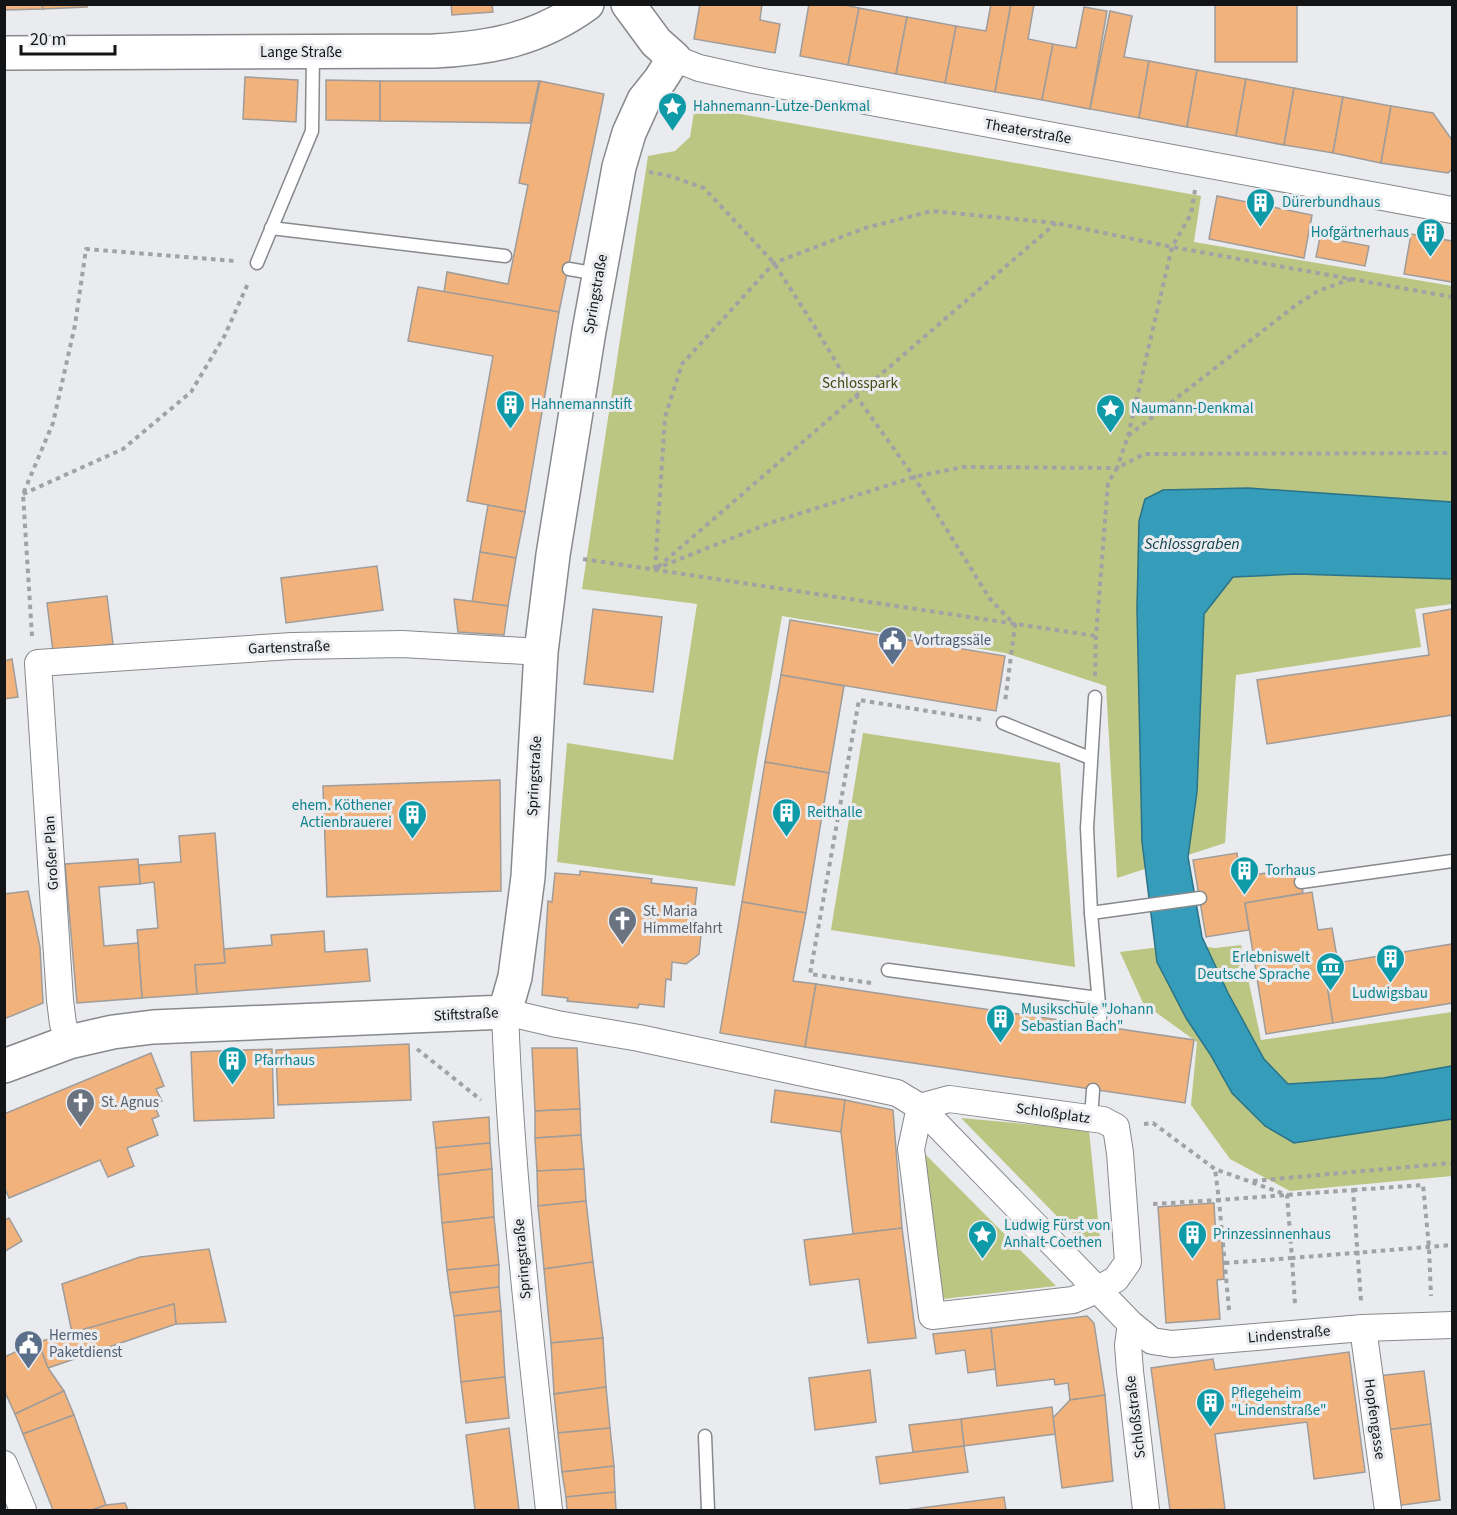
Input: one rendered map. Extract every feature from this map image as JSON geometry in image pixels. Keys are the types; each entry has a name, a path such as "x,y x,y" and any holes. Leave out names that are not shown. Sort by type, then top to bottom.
{"main road":[{"name":"Lange Straße","path":"4,53 474,49 540,32 566,20 587,4"},
{"name":"Theaterstraße","path":"628,4 656,42 674,58"},
{"name":"Springstraße","path":"505,1012 515,977 528,877 541,652 584,272 629,133 644,100 674,58"},
{"name":"Stiftstraße","path":"4,1066 69,1042 112,1032 153,1027 505,1012"}],"street":[{"name":"Theaterstraße","path":"674,58 699,68 753,80 1452,210"},
{"name":"Gartenstraße","path":"38,663 291,646 402,644 541,652"},
{"name":"Großer Plan","path":"38,663 60,1000 63,1024 69,1042"},
{"name":"Stiftstraße","path":"505,1012 897,1093 920,1107"},
{"name":"Springstraße","path":"505,1012 510,1117 521,1255 549,1510"},
{"name":"Schloßplatz","path":"920,1107 949,1099 1103,1120 1116,1127"},
{"path":"920,1107 911,1149 932,1316 1073,1300 1116,1279 1128,1262 1125,1206 1116,1127"},
{"path":"920,1107 1131,1324"},
{"name":"Lindenstraße","path":"1131,1324 1152,1341 1172,1344 1363,1328 1443,1325"},
{"name":"Schloßstraße","path":"1131,1324 1128,1345 1130,1371 1146,1510"},
{"name":"Hopfengasse","path":"1363,1328 1388,1510"},
{"path":"4,1464 22,1510"}],"lane":[{"path":"257,263 312,131 313,52"},
{"path":"271,228 504,256"},
{"path":"1095,697 1087,828 1091,913 1101,1027"},
{"path":"1003,723 1090,758"},
{"path":"1301,882 1452,861"},
{"path":"1091,913 1200,898"},
{"path":"888,970 1098,998"},
{"path":"1091,1118 1093,1089"},
{"path":"705,1436 708,1510"}],"path":[{"path":"619,167 670,176 704,188 774,263 857,397 914,477 990,599 1015,625"},
{"path":"655,569 665,417 682,364 774,263 865,228 932,211 1056,223 1172,247 1452,297"},
{"path":"1095,697 1096,636 1108,483 1117,468 1128,436 1172,247 1191,214"},
{"path":"655,569 1056,223"},
{"path":"23,494 123,449 191,392 225,335 257,263 86,249 75,326 54,423 23,494 32,638"},
{"path":"1128,436 1296,305 1318,291 1351,278"},
{"path":"655,569 770,523 914,477 963,467 1117,468 1144,454 1452,453"},
{"path":"553,555 1096,636"},
{"path":"888,970 869,984 810,974 859,700 1003,723 1015,625"},
{"path":"402,1017 412,1045 477,1098 510,1117"},
{"path":"1116,1127 1153,1123 1215,1169 1287,1195"},
{"path":"1250,1181 1452,1163"},
{"path":"1215,1169 1231,1339"},
{"path":"1125,1206 1423,1185 1429,1247 1443,1325"},
{"path":"1353,1190 1363,1328"},
{"path":"1287,1195 1298,1333"},
{"path":"1225,1263 1452,1245"}],"green space":[{"name":"Schlosspark","path":"695,106 1201,196 1194,242 1452,286 1452,604 1415,609 1421,647 1236,675 1225,843 1117,878 1106,686 1005,653 782,616 735,886 557,862 567,743 673,760 697,604 582,589 648,156 675,151 690,137"},
{"path":"863,733 1060,763 1075,967 831,930"},
{"path":"1184,944 1215,948 1241,945 1261,1040 1452,1012 1452,1176 1290,1191 1230,1159 1191,1105 1197,1042 1143,1003 1120,952"},
{"path":"961,1118 1089,1130 1100,1239 1089,1249"},
{"path":"924,1153 1056,1286 943,1299"}],"water":[{"name":"Schlossgraben","path":"1248,488 1452,502 1452,579 1297,574 1233,577 1204,614 1197,792 1188,857 1202,937 1228,993 1264,1059 1288,1084 1383,1078 1452,1066 1452,1119 1294,1143 1265,1126 1232,1093 1186,1018 1157,962 1142,842 1137,609 1139,521 1145,499 1163,490"}],"building":[{"path":"4,4 42,4 43,9 4,10"},
{"path":"42,4 87,4 87,7 43,9"},
{"path":"451,4 492,4 493,12 452,15"},
{"path":"700,4 762,4 760,20 780,24 775,53 694,39"},
{"path":"809,4 840,4 859,8 848,65 800,56"},
{"path":"991,4 1011,4 995,92 945,83 956,26 986,31"},
{"path":"1011,4 1034,4 1028,39 1053,44 1042,100 995,92"},
{"path":"1215,4 1297,4 1297,62 1215,62"},
{"path":"1084,7 1107,11 1090,109 1042,100 1053,44 1076,48"},
{"path":"859,8 907,17 896,74 848,65"},
{"path":"1110,11 1132,16 1124,57 1149,61 1139,118 1090,109"},
{"path":"907,17 956,26 945,83 896,74"},
{"path":"1149,61 1197,70 1187,127 1139,118"},
{"path":"1197,70 1246,79 1236,136 1187,127"},
{"path":"245,77 298,80 296,122 243,119"},
{"path":"1246,79 1294,88 1284,145 1236,136"},
{"path":"326,80 380,81 380,121 326,120"},
{"path":"380,81 539,81 530,123 380,121"},
{"path":"540,81 604,94 559,312 444,292 447,272 508,284 528,185 519,183"},
{"path":"1294,88 1343,97 1333,153 1284,145"},
{"path":"1343,97 1391,106 1381,163 1333,153"},
{"path":"1391,106 1433,113 1452,140 1452,169 1448,173 1381,163"},
{"name":"Dürerbundhaus","path":"1217,196 1312,215 1304,258 1209,239"},
{"name":"Hofgärtnerhaus","path":"1411,234 1452,241 1452,282 1404,274"},
{"path":"1320,237 1369,246 1365,266 1316,257"},
{"name":"Hahnemannstift","path":"418,287 559,312 525,512 467,501 493,356 408,341"},
{"path":"488,505 525,512 516,558 480,552"},
{"path":"480,552 516,558 508,606 472,602"},
{"path":"377,566 383,610 286,623 281,578"},
{"path":"107,596 113,644 53,652 47,603"},
{"path":"454,599 508,606 504,635 458,632"},
{"path":"593,609 662,617 653,692 584,684"},
{"path":"1452,609 1452,715 1267,744 1257,680 1429,655 1423,614"},
{"name":"Vortragssäle","path":"790,620 1005,656 996,711 781,675"},
{"path":"12,659 18,697 4,699 4,661"},
{"path":"781,675 844,686 829,773 765,762"},
{"name":"Reithalle","path":"765,762 829,773 806,913 742,902"},
{"name":"ehem. Köthener Actienbrauerei","path":"500,780 501,891 327,897 323,786"},
{"path":"215,833 225,963 195,965 197,994 142,998 137,930 158,928 154,882 140,884 139,865 181,862 179,836"},
{"name":"Torhaus","path":"1237,853 1240,877 1299,868 1303,893 1245,903 1249,930 1206,937 1193,860"},
{"path":"138,859 140,884 99,887 104,946 138,943 142,998 77,1003 65,864"},
{"name":"St. Maria Himmelfahrt","path":"580,871 652,879 651,883 697,888 693,924 701,935 699,954 686,964 672,962 671,980 666,979 664,1007 639,1004 638,1008 567,1001 568,998 542,995 548,901 552,902 555,873 580,875"},
{"path":"28,891 40,947 43,1003 4,1019 4,894"},
{"path":"1312,892 1318,930 1332,928 1338,963 1324,965 1333,1023 1266,1034 1245,903"},
{"path":"742,902 806,913 793,981 816,984 805,1047 720,1033"},
{"path":"324,931 325,952 367,949 370,981 197,994 195,965 225,963 224,949 272,945 271,935"},
{"name":"Ludwigsbau","path":"1452,944 1452,1003 1333,1023 1324,965"},
{"name":"Musikschule \"Johann Sebastian Bach\"","path":"816,984 1194,1040 1185,1103 805,1047"},
{"path":"409,1044 411,1100 278,1105 276,1050"},
{"path":"532,1048 577,1048 580,1109 535,1111"},
{"name":"Pfarrhaus","path":"272,1049 274,1118 194,1121 191,1052"},
{"name":"St. Agnus","path":"151,1053 164,1086 156,1089 162,1101 154,1105 159,1116 152,1119 158,1135 127,1148 134,1166 108,1177 100,1160 9,1198 4,1186 4,1114"},
{"path":"775,1090 845,1100 841,1132 771,1122"},
{"path":"845,1100 893,1110 902,1228 853,1234 841,1132"},
{"path":"580,1109 581,1135 535,1138 535,1111"},
{"path":"489,1117 490,1143 436,1148 433,1122"},
{"path":"581,1135 584,1169 537,1171 535,1138"},
{"path":"490,1143 492,1169 438,1175 436,1148"},
{"path":"492,1169 494,1217 442,1223 438,1175"},
{"path":"584,1169 586,1201 538,1206 537,1171"},
{"path":"586,1201 593,1262 544,1269 538,1206"},
{"name":"Prinzessinnenhaus","path":"1214,1203 1216,1241 1222,1240 1224,1279 1217,1280 1220,1319 1166,1323 1158,1207"},
{"path":"494,1217 499,1265 447,1270 442,1223"},
{"path":"9,1218 22,1241 4,1252 4,1220"},
{"path":"902,1228 916,1338 868,1343 859,1279 810,1285 804,1240"},
{"path":"209,1249 226,1322 176,1324 174,1304 72,1333 62,1284 140,1257"},
{"path":"593,1262 603,1338 551,1343 544,1269"},
{"path":"499,1265 499,1287 450,1293 447,1270"},
{"path":"499,1287 501,1311 454,1316 450,1293"},
{"path":"174,1304 176,1324 48,1368 38,1342"},
{"path":"501,1311 505,1377 461,1382 454,1316"},
{"path":"1087,1316 1094,1323 1105,1395 1070,1400 1068,1383 1055,1385 1054,1379 997,1386 991,1328"},
{"path":"991,1328 995,1369 968,1373 965,1350 936,1354 933,1334"},
{"path":"603,1338 606,1387 554,1394 551,1343"},
{"path":"38,1342 48,1368 64,1391 15,1414 4,1390 4,1357"},
{"name":"Pflegeheim \"Lindenstraße\"","path":"1349,1352 1365,1472 1314,1479 1307,1422 1215,1434 1225,1509 1170,1510 1151,1368 1213,1359 1215,1370"},
{"path":"870,1370 876,1422 815,1430 809,1378"},
{"path":"1424,1371 1431,1424 1386,1430 1377,1376"},
{"path":"505,1377 509,1418 466,1423 461,1382"},
{"path":"606,1387 610,1428 558,1433 554,1394"},
{"path":"64,1391 74,1415 23,1434 15,1414"},
{"path":"1105,1395 1113,1481 1062,1488 1053,1418 1070,1400"},
{"path":"1052,1407 1055,1434 964,1446 961,1419"},
{"path":"74,1415 106,1505 92,1510 53,1510 23,1434"},
{"path":"961,1419 964,1446 913,1452 909,1425"},
{"path":"1431,1424 1440,1500 1395,1506 1386,1430"},
{"path":"509,1428 519,1510 475,1510 466,1435"},
{"path":"610,1428 614,1466 562,1472 558,1433"},
{"path":"964,1446 968,1472 880,1484 876,1457"},
{"path":"614,1466 615,1492 566,1497 562,1472"},
{"path":"615,1492 616,1510 567,1510 566,1497"},
{"path":"1004,1497 1006,1510 906,1510"},
{"path":"125,1503 128,1510 92,1510 106,1505"}],"place":[{"name":"Hahnemann-Lutze-Denkmal","path":"672,132"},
{"name":"Dürerbundhaus","path":"1261,228"},
{"name":"Hofgärtnerhaus","path":"1430,258"},
{"name":"Hahnemannstift","path":"510,430"},
{"name":"Naumann-Denkmal","path":"1110,434"},
{"name":"Vortragssäle","path":"893,666"},
{"name":"Reithalle","path":"786,838"},
{"name":"ehem. Köthener Actienbrauerei","path":"413,840"},
{"name":"Torhaus","path":"1244,896"},
{"name":"St. Maria Himmelfahrt","path":"622,946"},
{"name":"Ludwigsbau","path":"1390,984"},
{"name":"Erlebniswelt Deutsche Sprache","path":"1331,992"},
{"name":"Musikschule \"Johann Sebastian Bach\"","path":"1000,1044"},
{"name":"Pfarrhaus","path":"233,1086"},
{"name":"St. Agnus","path":"80,1128"},
{"name":"Ludwig Fürst von Anhalt-Coethen","path":"983,1260"},
{"name":"Prinzessinnenhaus","path":"1192,1260"},
{"name":"Hermes Paketdienst","path":"28,1370"},
{"name":"Pflegeheim \"Lindenstraße\"","path":"1210,1428"}]}
